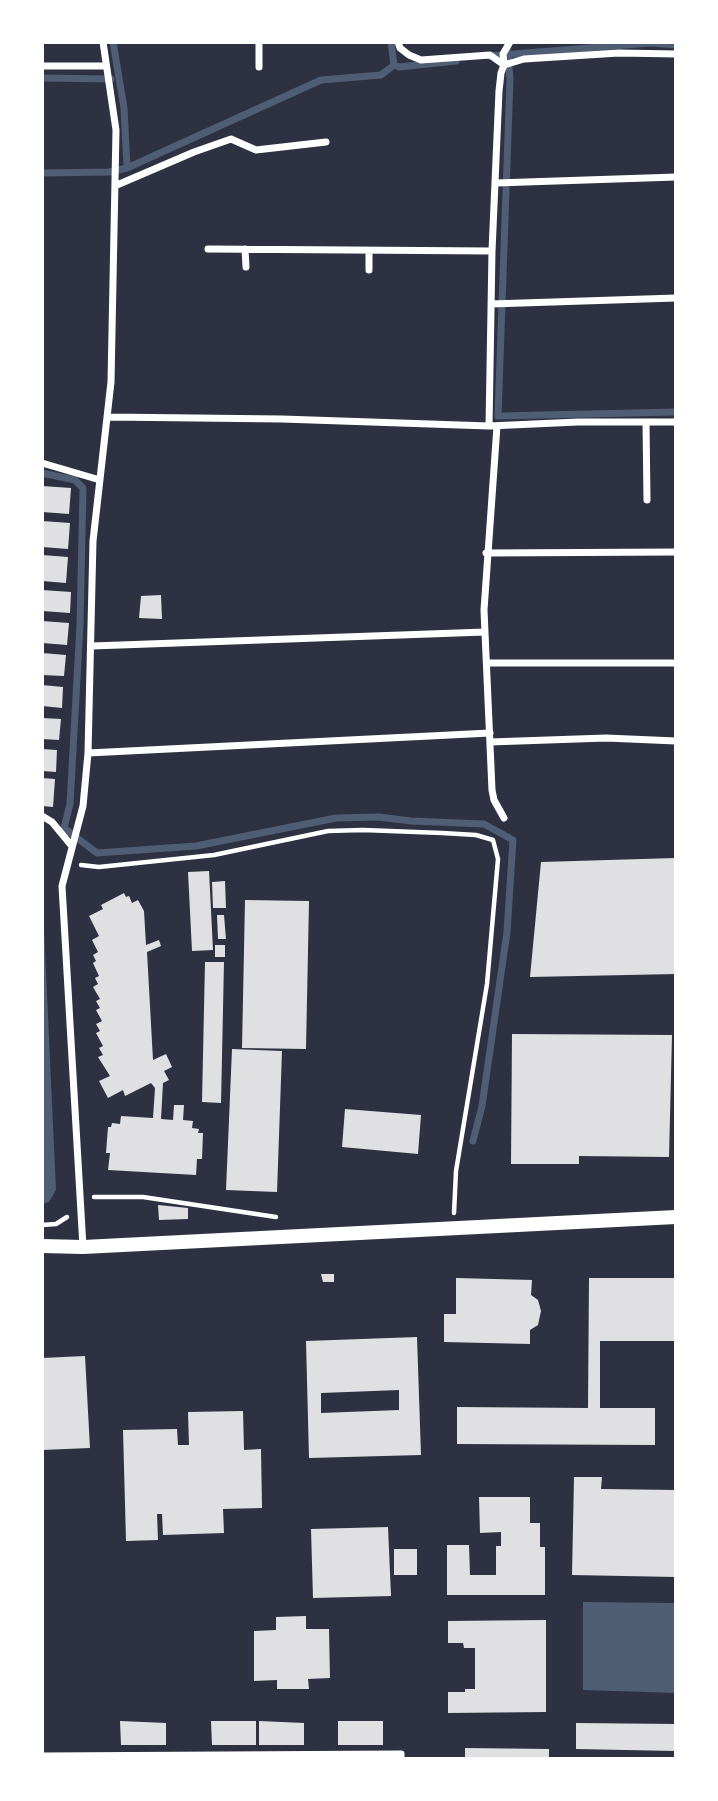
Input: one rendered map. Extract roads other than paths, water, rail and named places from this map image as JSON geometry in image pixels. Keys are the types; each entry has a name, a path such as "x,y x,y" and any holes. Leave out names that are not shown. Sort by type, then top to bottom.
{"main road":[{"path":"42,1246 83,1247 455,1230 676,1217"}],"street":[{"path":"83,1247 62,886 83,806 88,753 93,541 108,417 117,185 116,130 103,42"},
{"path":"259,42 259,66"},
{"path":"398,42 408,55 421,60 490,55 504,65"},
{"path":"504,818 494,800 492,790 485,632 493,426 492,251 499,91 504,65 503,54 510,42"},
{"path":"504,65 537,58 619,53 676,54"},
{"path":"42,66 105,66"},
{"path":"117,185 231,138 256,150 327,142"},
{"path":"496,183 676,177"},
{"path":"208,249 492,251"},
{"path":"245,250 246,267"},
{"path":"369,251 369,270"},
{"path":"491,304 676,299"},
{"path":"108,417 493,426 578,422 676,422"},
{"path":"646,422 647,500"},
{"path":"42,463 100,480"},
{"path":"486,553 676,552"},
{"path":"92,646 485,632"},
{"path":"487,663 676,663"},
{"path":"88,753 490,733"},
{"path":"490,742 606,738 676,741"},
{"path":"42,816 52,822 71,845"},
{"path":"42,1756 401,1754 401,1759"}],"water":[{"path":"42,885 56,1190 49,1202 42,1204"},
{"path":"583,1602 676,1603 676,1693 583,1690"}],"waterway":[{"path":"113,42 124,108 127,168"},
{"path":"391,42 394,65 399,67 456,61"},
{"path":"489,56 650,43 676,45"},
{"path":"507,46 510,79 498,416 676,412"},
{"path":"42,173 109,172 127,168 321,80 381,75 394,65"},
{"path":"42,78 111,79"},
{"path":"42,473 75,480 83,488 80,625 70,804 64,828 97,853 196,846 336,818 379,817 484,824 513,840 507,932 482,1106 473,1141"}]}
